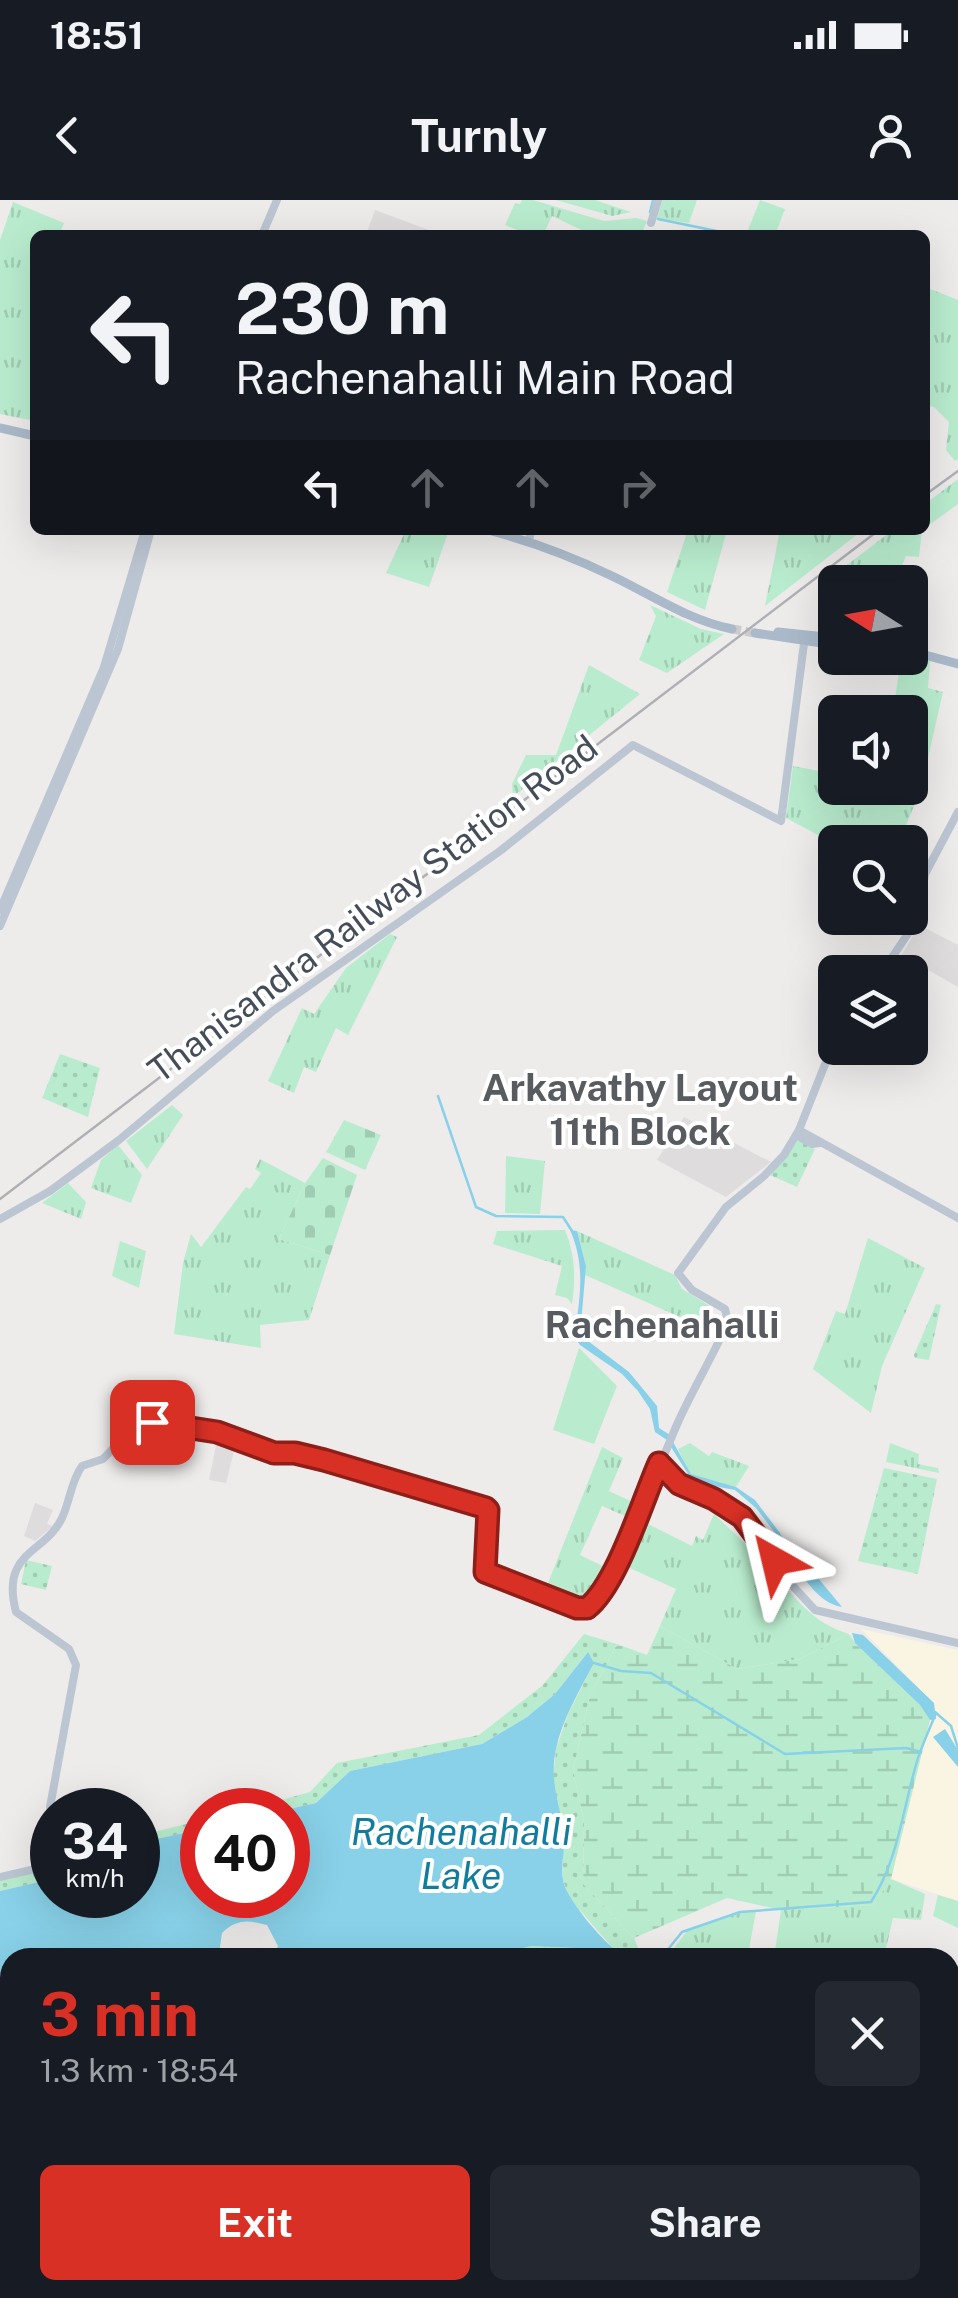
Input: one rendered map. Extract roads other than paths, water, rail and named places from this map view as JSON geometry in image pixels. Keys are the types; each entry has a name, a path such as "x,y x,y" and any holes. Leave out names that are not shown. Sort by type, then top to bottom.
{"main road":[{"path":"0,425 30,432"},
{"path":"530,536 706,620 735,627"},
{"path":"755,631 818,640"},
{"path":"928,654 958,662"}],"street":[{"path":"264,230 276,200"},
{"path":"653,218 658,200"},
{"path":"0,910 104,666 146,535"},
{"path":"0,926 118,649 147,535"},
{"name":"Thanisandra Railway Station Road","path":"0,1218 50,1191 119,1140 273,1011 500,851 633,745 781,821 804,639"},
{"path":"893,955 918,918 925,874 958,812"},
{"path":"53,1788 75,1656 16,1612 14,1588 20,1561 60,1522 82,1466 103,1459 124,1437 148,1423 217,1432 274,1453 324,1460 486,1508 485,1572 577,1608 587,1608 595,1602 728,1322 724,1309 692,1290 678,1273 726,1207 774,1167 798,1132 825,1065"},
{"path":"798,1132 958,1218"},
{"path":"659,1463 679,1484 742,1517 774,1556 778,1570 815,1610 958,1643"},
{"path":"0,1877 30,1870"}],"water":[{"path":"570,1230 577,1231 586,1266 580,1335 629,1372 657,1406 659,1428 670,1435 667,1440 655,1432 650,1409 638,1391 574,1337 580,1269"},
{"path":"673,1442 691,1474 736,1487 755,1500 780,1533 779,1538 756,1508 735,1490 693,1482 671,1447"},
{"path":"789,1543 842,1607 824,1600 810,1586 786,1552"},
{"path":"852,1633 863,1635 934,1703 936,1719 930,1720 920,1705 855,1643"},
{"name":"Rachenahalli Lake","path":"588,1652 594,1663 567,1716 554,1759 564,1832 563,1880 589,1923 614,1948 277,1948 267,1925 248,1922 233,1925 222,1933 220,1948 0,1948 0,1891 30,1884 30,1918 160,1918 160,1838 180,1834 180,1918 310,1918 310,1804 350,1771 482,1744 527,1717 555,1694"},
{"path":"945,1729 958,1750 958,1767 933,1737"}],"waterway":[{"path":"650,212 653,200"},
{"path":"658,219 712,230"},
{"path":"438,1096 476,1207 496,1216 563,1217 572,1231"},
{"path":"778,1533 788,1547"},
{"path":"594,1663 621,1671 651,1673 785,1754 906,1748 921,1752"},
{"path":"935,1712 951,1726 958,1748"},
{"path":"669,1948 682,1932 740,1912 871,1902 888,1868 918,1758 936,1713"}],"tunnel":[{"path":"732,629 755,633"}],"railway":[{"path":"930,491 958,471"},
{"path":"0,1199 872,535"}],"district":[{"name":"Arkavathy Layout 11th Block","path":"640,1110"},
{"name":"Rachenahalli","path":"662,1325"}]}
